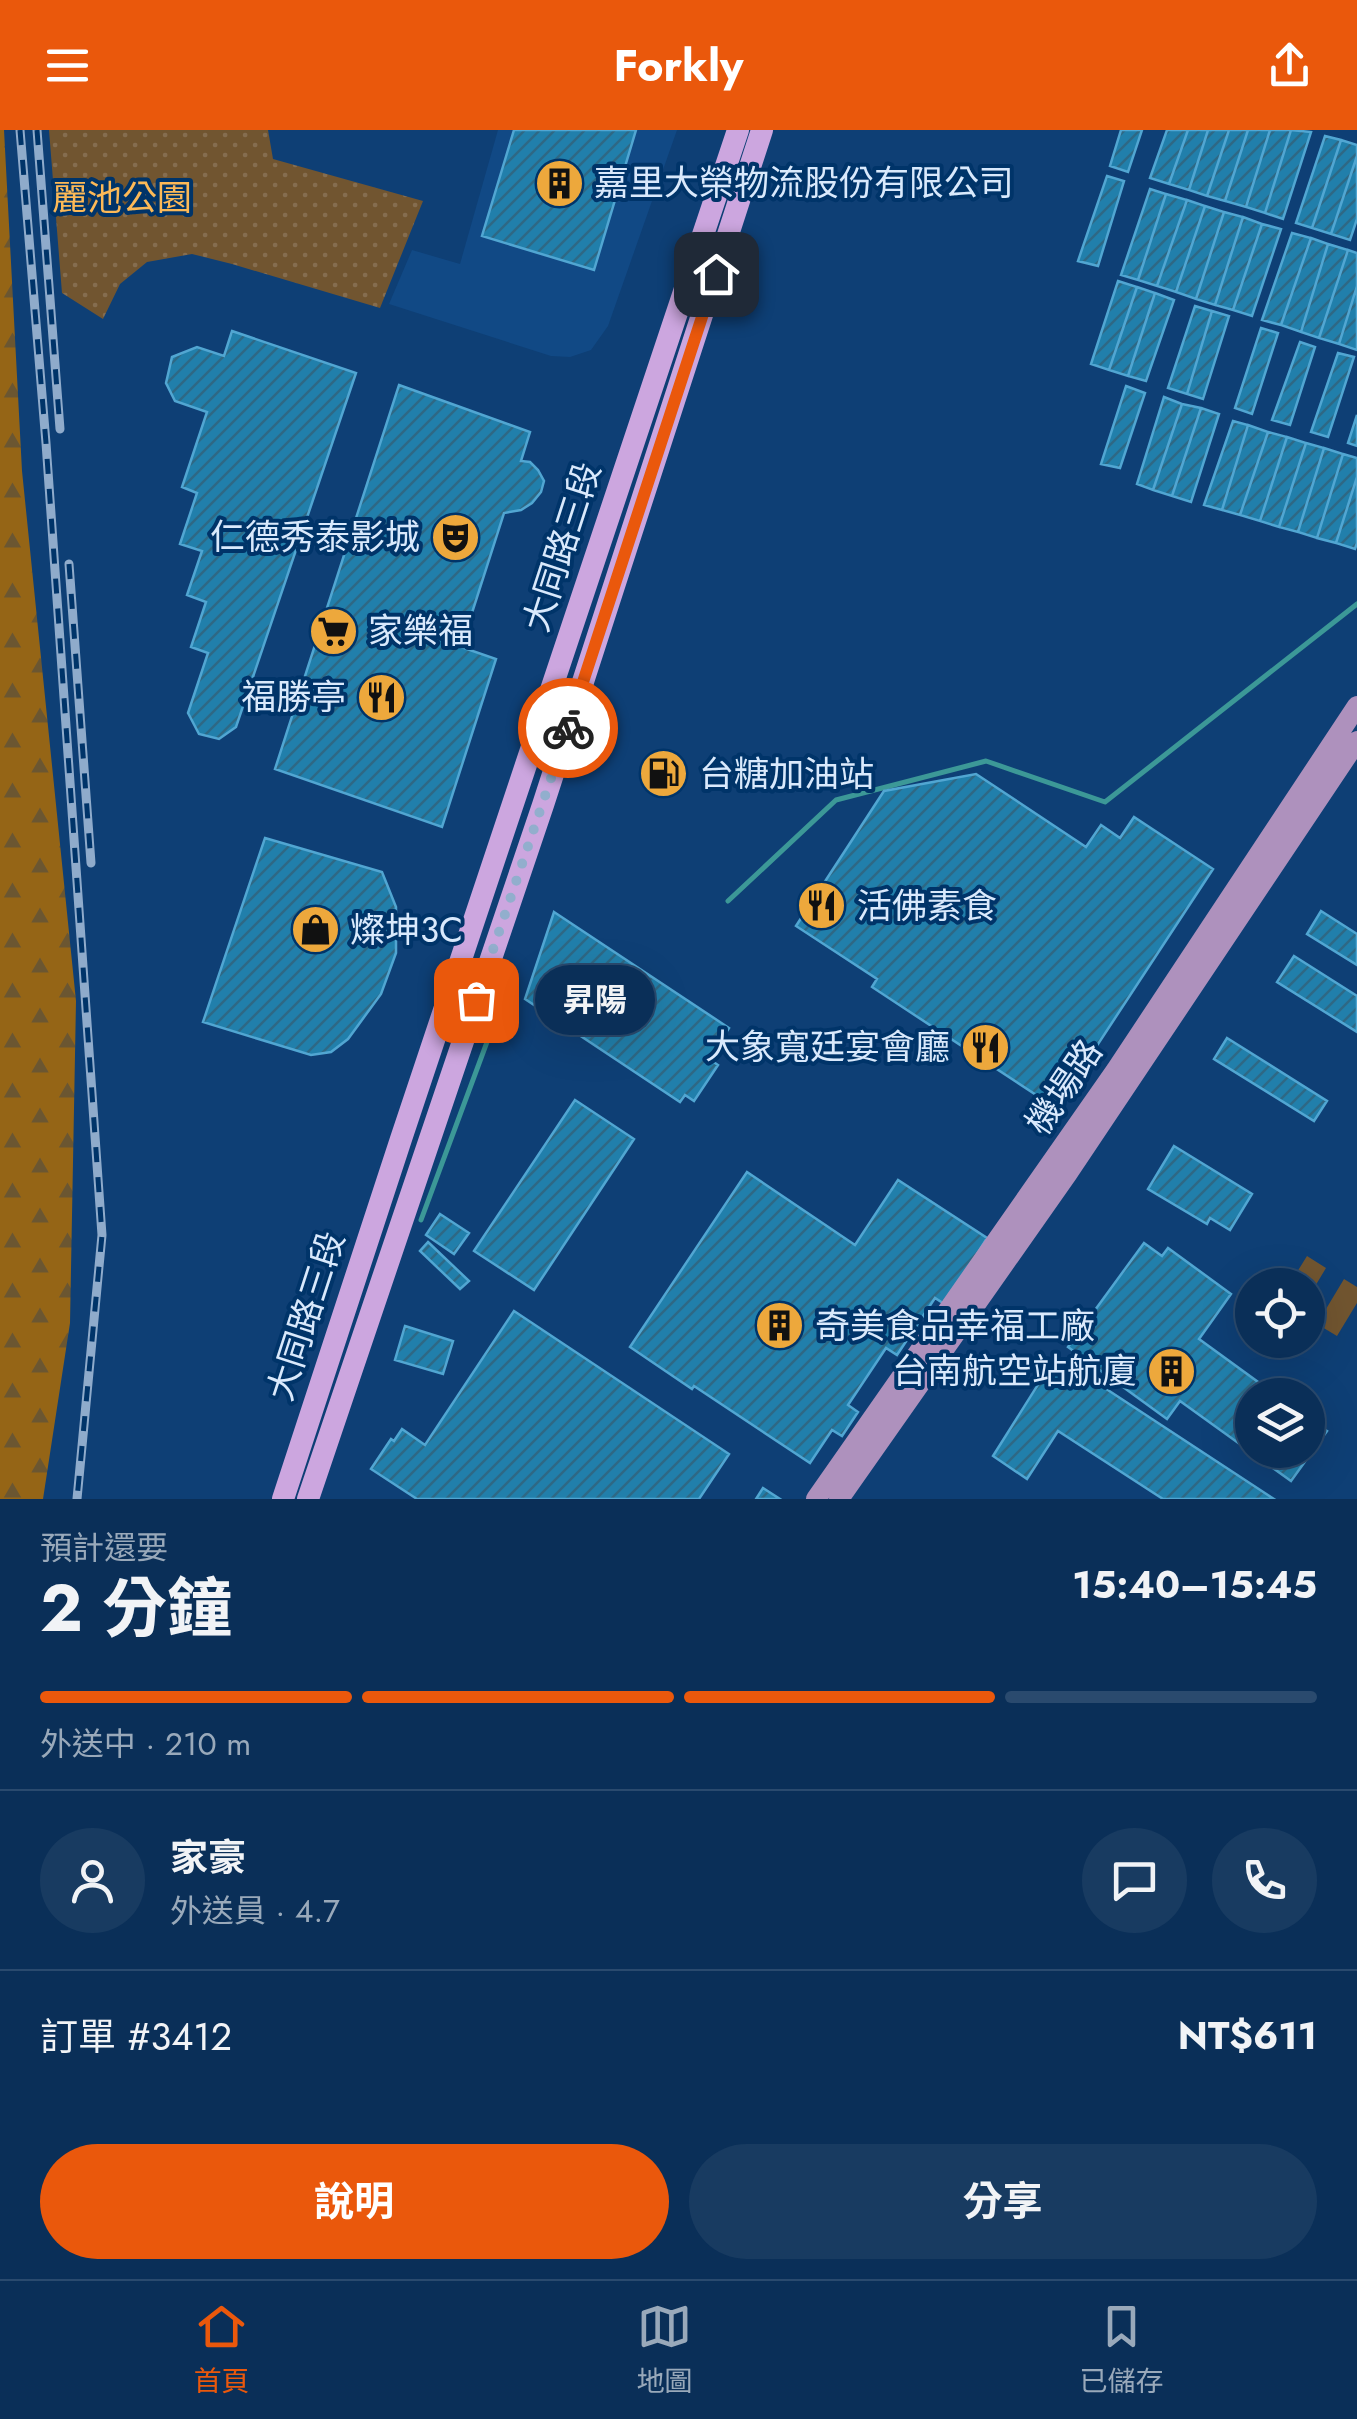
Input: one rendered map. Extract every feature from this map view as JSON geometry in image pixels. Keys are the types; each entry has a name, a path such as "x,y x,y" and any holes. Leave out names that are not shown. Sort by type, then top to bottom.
{"main road":[{"name":"大同路三段","path":"283,1499 738,130"},
{"name":"大同路三段","path":"308,1499 549,786 762,130"}],"street":[{"name":"機場路","path":"816,1499 1116,1070 1357,706"},
{"name":"機場路","path":"839,1499 1068,1173 1357,741"}],"shaded area":[{"path":"498,130 677,130 608,326 591,350 570,357 551,356 389,304 412,250 460,264"}],"green space":[{"path":"0,130 4,130 22,471 76,1001 70,1323 43,1499 0,1499"},
{"name":"麗池公園","path":"49,130 268,130 273,159 423,201 380,308 192,254 147,262 120,284 103,319 62,293"},
{"path":"1307,1256 1326,1268 1325,1270 1300,1268"},
{"path":"1344,1279 1357,1287 1357,1303 1337,1336 1325,1329 1325,1311"}],"building":[{"name":"嘉里大榮物流股份有限公司","path":"514,130 636,130 594,270 482,236"},
{"path":"1121,130 1142,130 1128,172 1110,166"},
{"path":"1167,130 1188,130 1169,184 1150,178"},
{"path":"1188,130 1208,130 1189,190 1169,184"},
{"path":"1208,130 1229,130 1207,196 1189,190"},
{"path":"1229,130 1248,130 1225,201 1207,196"},
{"path":"1248,130 1270,130 1246,207 1225,201"},
{"path":"1270,130 1291,130 1265,213 1246,207"},
{"path":"1291,130 1311,132 1283,219 1265,213"},
{"path":"1325,136 1341,140 1312,228 1296,223"},
{"path":"1341,140 1357,145 1357,156 1331,234 1312,228"},
{"path":"1357,156 1357,219 1350,240 1331,234"},
{"path":"1107,176 1124,181 1098,266 1078,261"},
{"path":"1150,189 1166,194 1138,280 1121,275"},
{"path":"1166,194 1187,200 1157,286 1138,280"},
{"path":"1187,200 1205,206 1176,292 1157,286"},
{"path":"1205,206 1224,212 1196,299 1176,292"},
{"path":"1224,212 1243,217 1215,305 1196,299"},
{"path":"1243,217 1262,224 1233,310 1215,305"},
{"path":"1262,224 1281,229 1252,316 1233,310"},
{"path":"1292,233 1311,238 1281,325 1262,320"},
{"path":"1311,238 1328,244 1301,332 1281,325"},
{"path":"1328,244 1348,250 1319,338 1301,332"},
{"path":"1348,250 1357,253 1357,286 1339,344 1319,338"},
{"path":"1118,281 1137,287 1109,370 1091,364"},
{"path":"1357,286 1357,350 1339,344"},
{"path":"1137,287 1155,293 1128,376 1109,370"},
{"path":"1155,293 1174,300 1146,381 1128,376"},
{"path":"1195,306 1212,311 1187,394 1168,388"},
{"path":"1212,311 1229,316 1203,399 1187,394"},
{"path":"1261,328 1278,333 1252,414 1235,408"},
{"path":"232,331 356,373 236,727 219,739 199,734 188,713 208,653 191,647 206,602 187,595 202,551 180,544 197,493 182,487 207,412 175,401 166,383 172,357 197,347 224,356"},
{"path":"1300,342 1315,347 1290,425 1272,420"},
{"path":"1338,353 1354,357 1328,437 1311,432"},
{"path":"399,385 530,432 521,461 530,462 544,481 532,503 504,513 461,647 496,659 442,827 275,769"},
{"path":"1126,386 1145,393 1120,468 1101,464"},
{"path":"1164,397 1182,404 1153,490 1137,484"},
{"path":"1182,404 1201,408 1172,496 1153,490"},
{"path":"1201,408 1219,414 1191,502 1172,496"},
{"path":"1357,415 1357,446 1348,443"},
{"path":"1233,421 1248,425 1222,510 1204,505"},
{"path":"1248,425 1268,432 1240,515 1222,510"},
{"path":"1268,432 1287,437 1260,521 1240,515"},
{"path":"1287,437 1306,443 1279,527 1260,521"},
{"path":"1306,443 1324,448 1298,532 1279,527"},
{"path":"1324,448 1343,454 1317,538 1298,532"},
{"path":"1343,454 1357,458 1357,477 1336,543 1317,538"},
{"path":"1357,477 1357,543 1355,549 1336,543"},
{"path":"976,774 1086,847 1101,825 1120,838 1134,817 1213,869 1056,1108 872,987 877,979 796,926 884,791"},
{"name":"燦坤3C","path":"265,838 382,872 396,907 396,953 381,994 348,1039 331,1052 311,1055 203,1022"},
{"path":"1321,911 1357,934 1357,965 1307,934"},
{"path":"554,912 729,1028 709,1059 718,1065 694,1101 685,1095 680,1102 525,999"},
{"path":"1294,956 1357,996 1357,1032 1277,982"},
{"path":"1227,1038 1327,1101 1314,1121 1214,1059"},
{"path":"575,1100 634,1139 534,1290 474,1251"},
{"path":"1174,1146 1252,1194 1230,1230 1210,1218 1207,1224 1148,1189"},
{"name":"奇美食品幸福工廠","path":"747,1172 855,1245 898,1180 987,1238 946,1305 935,1298 897,1355 886,1348 848,1405 858,1412 842,1436 832,1430 810,1463 630,1347"},
{"path":"440,1214 469,1233 454,1254 426,1235"},
{"path":"428,1242 469,1281 460,1289 420,1251"},
{"name":"台南航空站航廈","path":"1144,1243 1162,1256 1168,1248 1231,1294 1199,1339 1253,1378 1235,1378 1235,1441 1180,1401 1167,1419 1068,1347"},
{"path":"514,1311 729,1454 699,1499 417,1499 371,1469 402,1429 425,1445"},
{"path":"405,1326 453,1341 443,1374 395,1360"},
{"path":"1056,1356 1274,1499 1163,1499 1058,1431 1027,1479 993,1456"},
{"name":"台南航空站航廈","path":"1273,1468 1300,1468 1291,1481"},
{"path":"763,1488 780,1499 756,1499"}],"waterway":[{"path":"728,901 836,800 986,761 1105,802 1357,604"},
{"path":"421,1220 500,1007"}],"railway":[{"path":"20,130 102,1235 77,1499"},
{"path":"37,130 60,429"},
{"path":"69,564 91,863"}],"way so far":[{"path":"476,1000 568,728"}],"place":[{"name":"嘉里大榮物流股份有限公司","path":"559,183"},
{"name":"仁德秀泰影城","path":"455,537"},
{"name":"家樂福","path":"333,631"},
{"name":"福勝亭","path":"381,697"},
{"name":"台糖加油站","path":"664,774"},
{"name":"活佛素食","path":"822,906"},
{"name":"燦坤3C","path":"315,930"},
{"name":"昇陽","path":"476,1000"},
{"name":"大象寬廷宴會廳","path":"985,1047"},
{"name":"奇美食品幸福工廠","path":"780,1326"},
{"name":"台南航空站航廈","path":"1172,1371"}],"route":[{"path":"568,728 716,274"}]}
